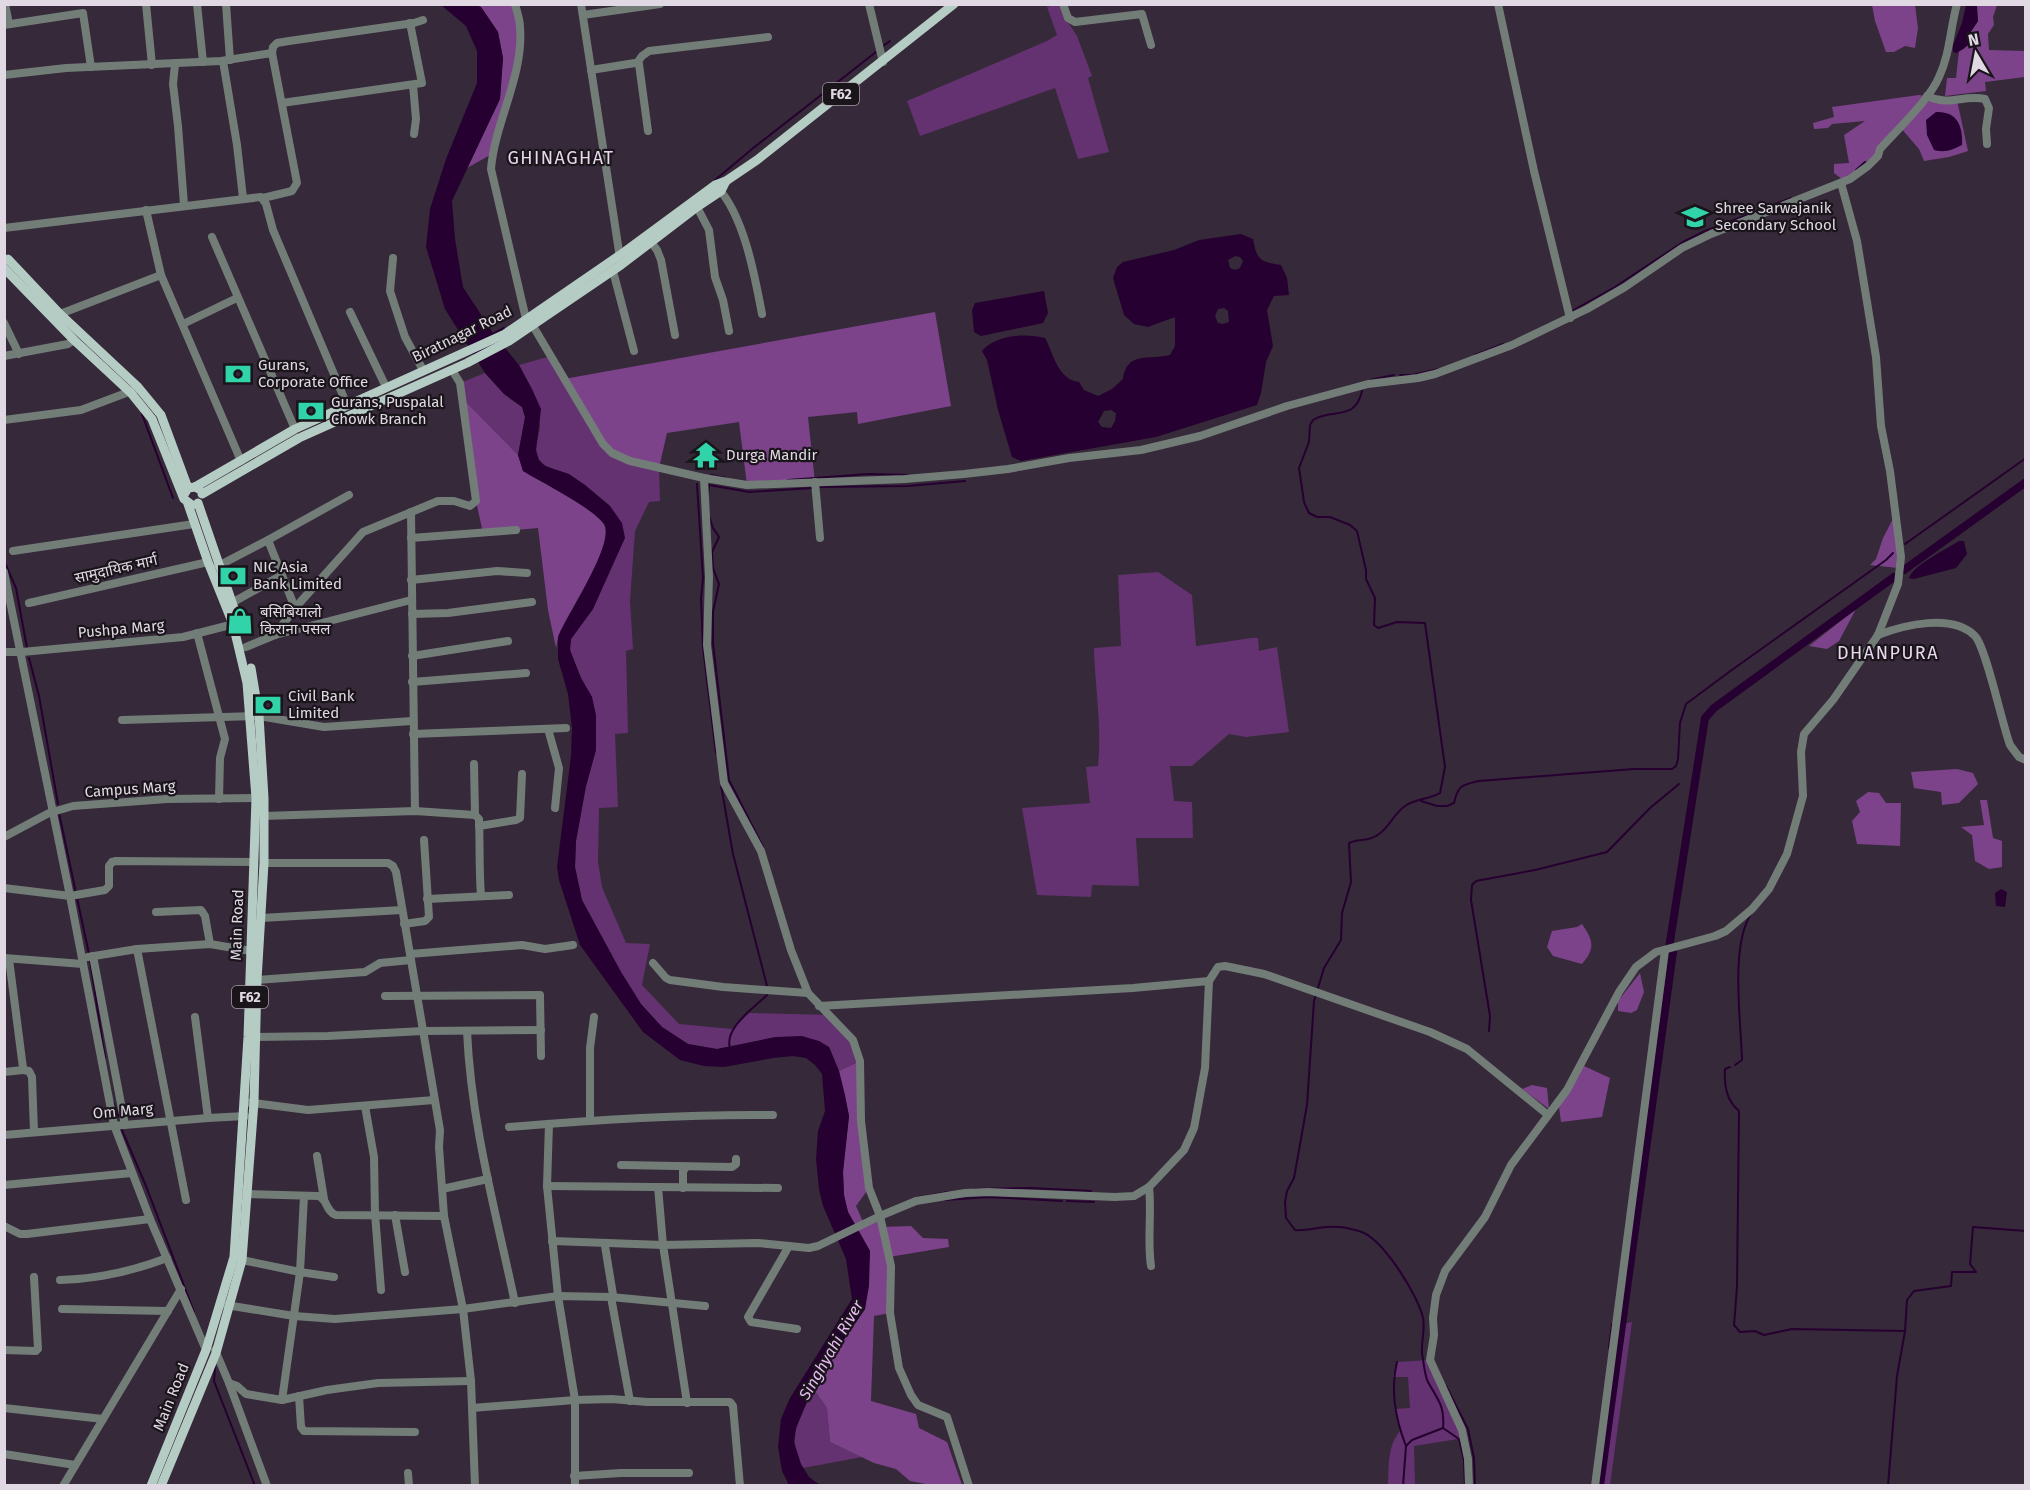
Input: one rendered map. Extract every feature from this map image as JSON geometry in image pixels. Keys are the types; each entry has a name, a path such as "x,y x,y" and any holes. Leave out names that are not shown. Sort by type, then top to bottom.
{"main road":[{"name":"Biratnagar Road","path":"193,495 241,461 295,429 423,370 465,358 529,323 651,242 954,4"},
{"name":"Biratnagar Road","path":"529,323 618,264 718,188"},
{"path":"5,261 134,390 193,495"},
{"path":"5,261 74,340 134,390"},
{"name":"Biratnagar Road","path":"193,495 299,438 452,370 465,358"},
{"name":"Main Road","path":"193,495 194,524 208,562 229,604"},
{"name":"Main Road","path":"193,495 229,604 246,647 255,716 260,798 261,918 252,1037"},
{"name":"Main Road","path":"236,623 255,716"},
{"name":"Main Road","path":"161,1485 216,1353 234,1257 243,1194 250,1102 251,951 264,816 260,798"},
{"name":"Main Road","path":"151,1485 242,1260 244,1116 250,1102"}],"street":[{"path":"5,4 7,24 82,13 91,67"},
{"path":"146,4 152,65"},
{"path":"197,4 203,62"},
{"path":"226,4 227,60 243,198"},
{"path":"515,4 520,27 519,52 515,76 492,154 491,169 529,323 603,444 612,453 630,460 704,478 747,485 905,479 964,474 1008,470 1069,458 1141,450 1200,436 1287,406 1368,384 1435,374 1506,348 1570,318 1625,287 1682,248 1711,234 1850,179 1873,161 1880,149 1939,79 1957,4"},
{"path":"581,4 618,264 634,351"},
{"path":"583,15 660,4"},
{"path":"869,4 883,62"},
{"path":"1062,4 1068,18 1075,22 1142,14 1151,45"},
{"path":"1498,4 1534,171 1570,318"},
{"path":"4,228 258,196 263,198 292,191 296,188 297,183 272,53 273,47 289,41 423,20"},
{"path":"282,103 422,83 410,23"},
{"path":"591,70 637,63 649,51 768,37"},
{"path":"4,75 66,68 203,62 272,53"},
{"path":"637,63 640,65 648,131"},
{"path":"175,64 173,84 183,205"},
{"path":"413,85 416,119 414,134"},
{"path":"1927,96 1945,102 1961,100 1969,96 1985,99 1989,108 1986,129 1987,144"},
{"path":"1469,1485 1468,1459 1462,1430 1430,1360 1436,1295 1445,1271 1485,1217 1511,1166 1567,1090 1619,992 1636,967 1648,957 1665,950 1726,931 1752,909 1769,889 1787,854 1803,796 1801,752 1804,735 1833,700 1878,635 1898,584 1899,546 1894,498 1881,426 1874,347 1857,241 1841,183"},
{"path":"718,188 729,201 742,235 753,270 762,314"},
{"path":"263,198 273,231 347,405"},
{"path":"697,207 709,231 715,277 723,300 729,331"},
{"path":"146,210 161,275 241,461"},
{"path":"212,237 295,429"},
{"path":"651,242 661,260 675,335"},
{"path":"393,258 390,291 405,337 423,370"},
{"path":"60,314 161,275"},
{"path":"183,324 237,298"},
{"path":"350,312 386,387"},
{"path":"4,324 19,354"},
{"path":"4,356 68,344 74,340"},
{"path":"275,635 295,608 363,532 438,501 454,501 470,506 476,501 460,383 452,370"},
{"path":"4,420 81,410 134,390"},
{"path":"704,478 709,577 707,645 724,783 761,851 791,950 808,993 853,1040 857,1049 860,1061 861,1121 869,1188 880,1216 891,1266 891,1313 899,1368 910,1395 918,1405 947,1417 969,1485"},
{"path":"815,482 820,538"},
{"path":"218,566 349,495"},
{"path":"411,512 414,811"},
{"name":"सामुदायिक मार्ग","path":"13,551 194,524"},
{"path":"411,538 453,537 516,530"},
{"path":"268,540 295,608"},
{"name":"सामुदायिक मार्ग","path":"29,603 208,562"},
{"path":"411,580 497,571 527,573"},
{"path":"4,572 70,896 87,958 125,1125"},
{"path":"229,604 282,575"},
{"path":"246,647 275,635 411,600"},
{"path":"412,615 448,613 532,602"},
{"path":"1878,635 1891,630 1934,622 1958,627 1976,636 1984,655 2010,745 2019,757 2025,760"},
{"name":"Pushpa Marg","path":"4,652 183,637 236,623"},
{"path":"197,633 225,739 220,758 219,799"},
{"path":"412,656 508,641"},
{"path":"412,682 526,673"},
{"path":"122,720 255,716 324,727 412,721"},
{"path":"413,734 566,728"},
{"path":"548,729 559,768 555,808"},
{"path":"474,764 481,896"},
{"path":"479,826 520,818 522,774"},
{"name":"Campus Marg","path":"4,837 53,812 73,806 167,799 260,798"},
{"path":"264,816 414,811 475,816"},
{"path":"404,924 427,920 424,840"},
{"path":"4,888 70,896 105,890 109,886 109,866 112,862 388,863 393,866 396,872 440,1130 444,1216 463,1309 471,1381 475,1485"},
{"path":"427,899 509,895"},
{"path":"156,912 201,910 205,916 210,944"},
{"path":"261,918 402,910"},
{"path":"23,1071 7,958 87,958 137,949 210,944 251,951"},
{"path":"257,980 365,972 380,963 411,957 522,945 545,949 573,945"},
{"path":"137,949 186,1200"},
{"path":"1595,1485 1665,950"},
{"path":"87,958 114,1125 150,1218 206,1350"},
{"path":"653,963 670,980 723,987 808,993"},
{"path":"552,1241 663,1245 758,1243 808,1248 827,1242 916,1200 965,1193 1134,1196 1149,1187 1184,1150 1194,1128 1205,1068 1209,981 1218,967 1225,966 1264,974 1430,1032 1467,1049 1548,1115"},
{"path":"819,1006 1133,988 1209,981"},
{"path":"385,996 540,995 541,1056"},
{"path":"195,1017 208,1118"},
{"path":"590,1121 590,1048 594,1017"},
{"path":"252,1037 423,1031 541,1030"},
{"path":"467,1031 468,1057 488,1179 515,1303"},
{"path":"4,1072 29,1071 32,1077 34,1132"},
{"path":"250,1102 308,1110 434,1100"},
{"path":"365,1106 374,1158 375,1214 381,1290"},
{"path":"509,1127 724,1114 773,1115"},
{"name":"Om Marg","path":"4,1135 244,1116"},
{"path":"549,1124 547,1186 558,1296 574,1400 574,1485"},
{"path":"317,1156 324,1199 329,1211 336,1215 444,1216"},
{"path":"621,1165 732,1167 736,1164 736,1159"},
{"path":"683,1188 683,1171 686,1167"},
{"path":"4,1185 132,1173"},
{"path":"442,1189 488,1179"},
{"path":"547,1186 778,1188"},
{"path":"657,1187 671,1303 687,1402"},
{"path":"1149,1187 1151,1266"},
{"path":"243,1194 318,1196 324,1199"},
{"path":"282,1400 300,1272 304,1196"},
{"path":"395,1215 405,1272"},
{"path":"4,1226 23,1234 150,1218"},
{"path":"607,1243 605,1246 613,1295 611,1297 630,1401"},
{"path":"789,1245 748,1317 751,1322 797,1329"},
{"path":"60,1280 131,1270 167,1258"},
{"path":"242,1260 334,1277"},
{"path":"4,1350 36,1351 38,1349 34,1277"},
{"path":"63,1485 181,1290"},
{"path":"224,1305 294,1316 335,1319 463,1309 558,1296 611,1297 705,1306"},
{"path":"62,1309 168,1311"},
{"path":"210,1337 267,1485"},
{"path":"229,1383 237,1386 246,1394 282,1400 327,1390 378,1383 471,1381"},
{"path":"299,1396 301,1427 304,1431 415,1432"},
{"path":"472,1408 612,1399 728,1402 732,1404 740,1485"},
{"path":"4,1408 103,1419"},
{"path":"4,1454 75,1466"},
{"path":"408,1473 408,1485"},
{"path":"574,1476 689,1473"}],"shaded area":[{"path":"476,5 515,5 519,52 492,154 467,168 500,99 503,58 498,32 481,7"},
{"path":"1063,5 1092,76 1088,78 1109,152 1078,159 1055,88 920,136 907,101 1057,35 1047,7"},
{"path":"1872,5 1915,5 1918,28 1915,48 1905,46 1894,52 1886,52"},
{"path":"1976,5 1997,5 1993,17 1994,25 1988,34 1989,50 2025,51 2025,77 1985,82 1986,91 1945,96 1947,78 1956,78 1959,51 1964,49 1968,36 1978,21"},
{"path":"1919,95 1957,100 1968,151 1924,161 1919,149 1900,127 1878,156 1865,162 1843,180 1834,173 1834,164 1849,163 1844,135 1865,121 1832,124 1828,128 1814,129 1813,123 1834,117 1832,107"},
{"path":"935,312 951,406 858,424 857,412 808,417 815,482 747,485 739,422 667,433 659,468 612,453 564,379"},
{"path":"551,356 603,444 659,468 660,501 649,502 635,531 630,601 633,649 626,651 628,733 615,734 618,807 599,808 598,862 602,887 626,943 650,944 642,985 679,1024 732,1029 749,1013 829,1015 853,1040 860,1061 839,1071 829,1047 776,1037 717,1049 688,1044 662,1027 641,1004 582,900 575,867 576,841 586,786 596,750 592,697 581,678 570,650 571,639 593,609 607,575 610,506 580,482 546,466 537,457 536,448 540,425 538,409 519,365"},
{"path":"485,373 504,394 522,407 525,417 518,455 462,398 460,383"},
{"path":"462,398 518,455 523,471 588,509 603,523 606,532 598,561 564,624 556,648 548,610 538,528 483,533 476,501"},
{"path":"1896,513 1898,568 1870,565 1876,559 1883,538"},
{"path":"1158,572 1192,595 1196,646 1258,638 1259,651 1277,647 1289,732 1246,737 1229,734 1192,766 1170,766 1174,801 1192,802 1193,838 1136,838 1139,886 1092,885 1091,897 1037,895 1022,808 1090,803 1086,767 1098,766 1099,751 1094,648 1121,646 1118,575"},
{"path":"1856,609 1839,641 1827,649 1809,646"},
{"path":"1957,769 1973,773 1978,784 1959,803 1942,805 1941,792 1914,788 1911,772"},
{"path":"1868,792 1879,793 1886,803 1901,803 1900,846 1857,844 1852,821 1860,812 1856,801"},
{"path":"1980,800 1987,800 1993,838 2002,841 2002,867 1989,869 1975,861 1972,835 1961,827 1984,825"},
{"path":"1582,924 1591,939 1591,949 1582,964 1553,956 1547,947 1552,931"},
{"path":"1640,973 1644,992 1637,1010 1631,1013 1618,1011 1618,1001"},
{"path":"860,1061 869,1188 856,1206 864,1224 880,1216 882,1227 911,1226 923,1238 948,1239 949,1247 889,1257 890,1313 874,1316 871,1401 916,1414 919,1428 947,1442 962,1485 931,1485 910,1481 896,1469 874,1463 830,1442 827,1408 813,1388 865,1309 870,1251 848,1212 844,1195 843,1172 849,1116 839,1071"},
{"path":"1584,1066 1610,1078 1602,1117 1561,1122 1559,1107"},
{"path":"1532,1085 1547,1088 1549,1109 1522,1089"},
{"path":"1632,1322 1610,1485 1595,1486 1616,1325"},
{"path":"1430,1360 1464,1438 1414,1446 1415,1485 1388,1486 1391,1450 1400,1431 1395,1409 1410,1408 1408,1377 1393,1377 1397,1362"},
{"path":"813,1388 827,1408 830,1442 862,1457 803,1468 795,1447 795,1437 800,1418"}],"water":[{"name":"Singhyahi River","path":"441,5 481,7 498,32 503,58 500,99 452,201 455,239 463,287 493,333 519,365 541,409 536,450 539,460 545,466 569,474 610,506 622,523 625,538 593,609 571,639 570,650 581,678 592,697 596,715 596,750 586,786 576,841 575,867 582,900 641,1004 662,1027 688,1044 717,1049 776,1037 802,1036 829,1047 839,1071 849,1116 843,1172 844,1195 848,1212 870,1251 869,1286 865,1309 813,1388 796,1428 794,1442 801,1464 809,1477 820,1485 789,1485 782,1471 778,1447 781,1419 790,1398 852,1299 846,1259 823,1206 819,1189 816,1159 818,1131 825,1111 822,1074 806,1058 793,1056 724,1067 704,1066 680,1060 643,1032 580,945 557,867 571,756 572,728 568,694 558,659 558,637 597,562 606,533 604,524 589,511 523,471 518,455 525,417 522,407 504,394 485,373 445,309 426,247 430,209 446,159 477,83 477,51 466,26"},
{"path":"1966,5 1977,5 1978,21 1968,36 1970,44 1957,53 1953,52 1953,45"},
{"path":"1936,112 1943,112 1954,117 1960,126 1962,145 1948,150 1934,150 1927,135 1926,120"},
{"path":"1241,234 1253,239 1258,256 1268,263 1281,265 1287,278 1289,295 1274,296 1267,310 1273,346 1266,362 1257,405 1156,437 1021,461 1012,457 998,410 987,360 982,351 995,342 1011,337 1045,338 1061,371 1072,380 1079,382 1084,390 1098,396 1112,389 1123,379 1125,370 1134,360 1170,355 1175,346 1175,317 1148,327 1134,324 1124,315 1113,278 1117,267 1123,262 1174,250 1199,240","holes":["1235,256 1240,257 1243,261 1240,268 1235,270 1230,268 1228,260","1224,308 1228,311 1229,322 1218,323 1215,316 1218,309","1111,410 1116,413 1111,428 1102,427 1098,422 1104,411"]},
{"path":"1044,291 1048,313 1043,323 981,336 974,332 972,310 975,303"},
{"path":"1959,541 1964,541 1967,554 1956,568 1914,579 1909,578 1923,563"},
{"path":"2001,889 2007,892 2005,907 1996,906 1995,893"}],"waterway":[{"path":"883,46 890,41"},
{"path":"714,181 876,52"},
{"path":"1856,170 1865,162"},
{"path":"1572,311 1615,287 1683,242 1705,231 1791,198"},
{"path":"491,335 504,328"},
{"path":"1475,355 1503,344"},
{"path":"1400,375 1412,375 1439,369"},
{"path":"1370,380 1394,375"},
{"path":"1362,391 1359,401 1348,411 1320,417 1313,420 1310,425 1309,442 1299,468 1304,502 1309,513 1317,517 1330,517 1350,525 1357,531 1366,579 1375,598 1374,625 1378,628 1397,622 1425,623 1445,767 1440,793 1405,806 1376,836 1349,843 1351,882 1342,913 1341,940 1324,968 1314,1001 1307,1105 1294,1178 1287,1191 1285,1202 1286,1218 1295,1230 1339,1227 1359,1231 1368,1236 1378,1244 1398,1268 1420,1308 1424,1323 1422,1354 1425,1371 1442,1409 1443,1428 1412,1440 1406,1446 1403,1486"},
{"path":"142,414 173,498"},
{"path":"1905,544 2026,458"},
{"path":"788,480 868,474 908,475"},
{"path":"711,475 726,478"},
{"path":"818,487 908,486 965,481"},
{"path":"1904,570 2026,482"},
{"path":"697,484 703,578 701,599 703,647 716,753"},
{"path":"708,495 709,485 749,492 812,488"},
{"path":"709,516 719,537 712,552 713,568 719,584 713,612 713,644 729,780 763,847"},
{"path":"1421,801 1437,806 1447,806 1454,803 1459,789 1479,781 1634,769 1672,769 1676,766 1678,759 1680,723 1686,704 1893,553"},
{"path":"4,561 16,588 27,648"},
{"path":"1669,948 1705,718 1714,708 1894,577"},
{"path":"29,658 39,696 58,804"},
{"path":"1489,1031 1490,1016 1471,900 1472,885 1476,881 1535,870 1607,852 1650,808 1679,784"},
{"path":"721,785 733,854 767,986"},
{"path":"59,813 76,893"},
{"path":"77,898 89,954"},
{"path":"1735,1065 1742,1060 1738,985 1741,945 1751,914"},
{"path":"1600,1486 1673,952"},
{"path":"90,960 105,1058"},
{"path":"730,1048 731,1033 748,1012 767,995"},
{"path":"1730,1067 1725,1069 1726,1086 1731,1102 1739,1111 1737,1287 1734,1325 1740,1332 1755,1331 1764,1335 1792,1329 1905,1331 1897,1376 1888,1486"},
{"path":"113,1102 119,1117"},
{"path":"121,1128 146,1186 194,1312"},
{"path":"974,1189 1030,1188 1091,1191"},
{"path":"915,1198 948,1192"},
{"path":"945,1200 988,1197 1062,1201"},
{"path":"1067,1201 1094,1202"},
{"path":"1905,1331 1907,1300 1914,1291 1951,1286 1952,1272 1976,1272 1970,1264 1973,1227 2026,1231"},
{"path":"1609,1348 1612,1324"},
{"path":"1397,1362 1394,1383 1395,1404 1406,1446"},
{"path":"215,1367 214,1381 255,1486"},
{"path":"1446,1386 1468,1429 1474,1458 1475,1486"},
{"path":"1443,1428 1459,1439 1464,1460 1465,1486"}],"place":[{"name":"Shree Sarwajanik Secondary School","path":"1695,217"},
{"name":"Gurans, Corporate Office","path":"238,374"},
{"name":"Gurans, Puspalal Chowk Branch","path":"311,411"},
{"name":"Durga Mandir","path":"706,455"},
{"name":"NIC Asia Bank Limited","path":"233,576"},
{"name":"बसिबियालो किराना पसल","path":"240,621"},
{"name":"Civil Bank Limited","path":"268,705"}],"district":[{"name":"GHINAGHAT","path":"561,158"},
{"name":"DHANPURA","path":"1888,653"}]}
